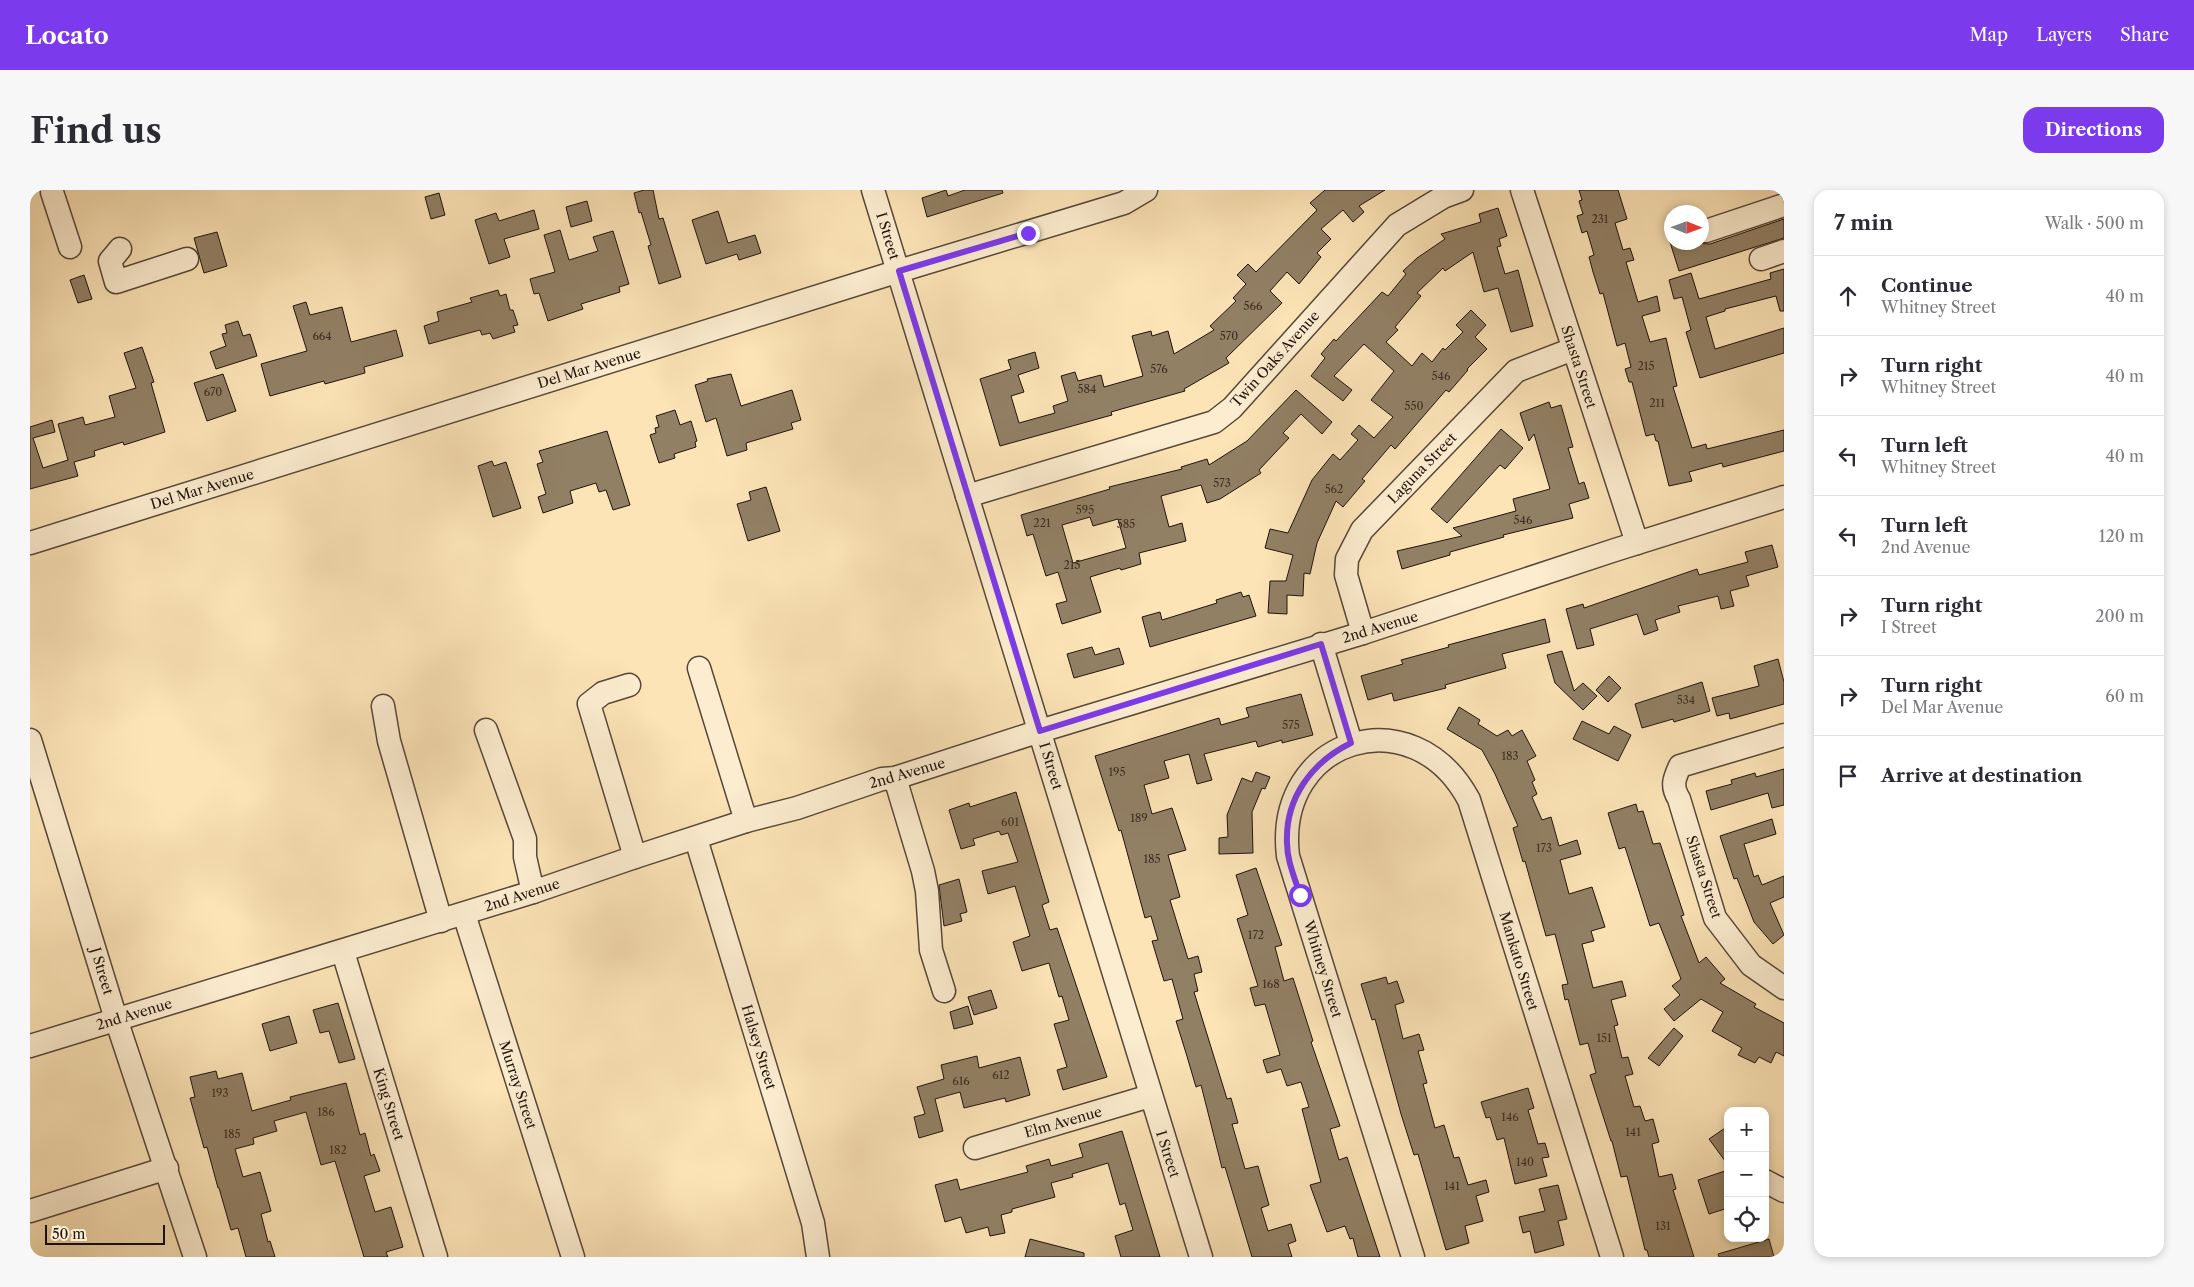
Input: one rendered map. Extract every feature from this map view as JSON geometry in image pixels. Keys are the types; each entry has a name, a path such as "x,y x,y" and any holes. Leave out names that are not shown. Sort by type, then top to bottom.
{"street":[{"name":"I Street","path":"873,190 1201,1257"},
{"name":"Del Mar Avenue","path":"30,543 899,271 1122,196 1146,190"},
{"name":"Twin Oaks Avenue","path":"967,496 1214,422 1232,408 1397,225 1443,196 1462,190"},
{"name":"Shasta Street","path":"1522,190 1637,543"},
{"path":"52,192 70,248"},
{"path":"1709,230 1784,205"},
{"path":"120,249 110,261 116,282 187,259"},
{"path":"1761,259 1784,251"},
{"name":"Laguna Street","path":"1363,633 1346,575 1347,559 1362,530 1516,370 1573,349"},
{"name":"2nd Avenue","path":"30,1046 464,914 746,821 797,808 882,779 895,778 1040,731 1321,644 1363,633 1784,497"},
{"path":"1321,644 1351,743"},
{"path":"699,668 746,821"},
{"path":"629,685 604,693 589,704 635,857"},
{"path":"383,706 389,741 441,921"},
{"path":"486,730 525,839 525,857 533,892"},
{"name":"Shasta Street","path":"1784,735 1680,766 1674,780 1674,790 1679,799 1715,918 1751,965 1784,988"},
{"name":"J Street","path":"30,740 37,787 167,1168 195,1257"},
{"name":"Mankato Street","path":"1351,743 1386,741 1406,744 1419,750 1443,765 1462,787 1469,800 1612,1257"},
{"name":"Whitney Street","path":"1351,743 1338,749 1315,767 1298,791 1289,816 1287,850 1413,1257"},
{"path":"895,778 923,871 927,891 931,950 944,991"},
{"name":"Halsey Street","path":"696,839 813,1223 818,1257"},
{"name":"Murray Street","path":"464,914 573,1257"},
{"name":"King Street","path":"343,952 436,1257"},
{"name":"Elm Avenue","path":"975,1148 1150,1096"},
{"path":"30,1210 167,1168"},
{"path":"1769,1183 1784,1191"}],"building":[{"path":"653,190 659,219 663,218 681,277 659,284 648,246 651,245 634,193"},
{"path":"946,190 948,196 965,190 1002,190 1003,193 927,217 922,198"},
{"path":"1325,190 1385,190 1359,206 1364,212 1353,222 1343,210 1321,229 1331,239 1317,253 1321,257 1299,284 1287,272 1270,291 1282,303 1226,358 1229,363 1184,389 1185,391 1111,412 1112,415 1000,446 980,379 1011,369 1008,360 1035,352 1039,368 1018,375 1024,392 1011,396 1019,423 1055,413 1053,406 1068,401 1061,376 1075,372 1078,381 1101,375 1104,387 1143,376 1132,336 1151,331 1152,336 1168,331 1174,354 1214,330 1210,326 1236,301 1233,298 1246,284 1237,275 1248,264 1256,272 1317,210 1310,203"},
{"path":"1579,190 1618,190 1627,219 1615,223 1623,250 1630,248 1634,260 1626,262 1638,302 1657,296 1660,311 1642,316 1650,342 1666,338 1677,386 1673,387 1692,448 1706,444 1707,449 1784,430 1784,451 1723,467 1722,463 1689,472 1692,481 1669,486 1658,441 1656,441 1654,434 1646,436 1632,382 1629,382 1625,369 1631,367 1625,343 1617,346 1603,293 1600,294 1593,272 1589,257 1594,255 1587,231 1582,233 1577,216 1583,214 1579,201 1582,200"},
{"path":"439,193 445,215 431,219 425,197"},
{"path":"587,201 592,221 571,227 566,207"},
{"path":"1498,208 1507,236 1499,239 1501,246 1497,247 1505,274 1518,270 1533,326 1511,332 1498,288 1484,292 1473,252 1445,271 1443,268 1417,293 1421,296 1395,327 1398,330 1386,342 1412,366 1422,353 1432,362 1443,348 1445,350 1463,332 1456,325 1471,310 1486,325 1475,337 1487,349 1467,369 1449,392 1446,390 1395,449 1391,445 1362,479 1365,481 1343,507 1336,501 1317,543 1310,574 1304,573 1303,596 1287,595 1287,614 1268,613 1270,581 1286,581 1293,555 1265,548 1270,529 1288,533 1312,480 1333,454 1340,460 1358,440 1351,434 1359,425 1374,438 1393,417 1371,400 1394,371 1364,344 1334,376 1352,390 1343,401 1311,376 1325,358 1321,354 1334,339 1336,341 1382,292 1388,296 1406,274 1403,271 1417,258 1445,239 1441,234 1481,222 1479,214"},
{"path":"534,210 539,229 504,239 510,257 489,264 475,220 496,213 499,221"},
{"path":"718,211 728,243 755,235 761,253 739,260 737,254 706,264 692,220"},
{"path":"1784,219 1784,238 1679,271 1672,250 1709,250 1710,244"},
{"path":"560,230 569,260 598,251 593,237 613,231 629,284 619,287 620,292 581,304 583,309 548,321 539,293 534,294 530,279 555,272 544,235"},
{"path":"217,232 227,266 204,273 194,238"},
{"path":"1784,269 1784,311 1780,311 1776,296 1725,309 1725,311 1706,317 1715,349 1784,328 1784,353 1700,378 1686,332 1691,330 1682,297 1674,299 1669,280 1691,273 1699,299 1771,279 1770,273"},
{"path":"84,275 92,299 78,303 70,280"},
{"path":"498,290 500,296 506,294 510,310 513,310 518,325 513,326 515,332 493,339 490,333 482,335 480,330 429,344 424,326 439,321 437,312 472,302 470,298"},
{"path":"306,302 310,315 342,307 351,342 396,330 403,356 364,367 365,373 325,384 324,381 270,396 261,364 307,351 293,306"},
{"path":"238,321 243,336 250,334 257,356 216,369 210,352 226,346 222,334 227,333 225,325"},
{"path":"142,347 154,382 151,383 165,432 124,445 123,442 94,451 95,456 74,462 78,476 30,489 30,427 52,420 55,432 33,438 43,468 68,460 58,424 83,417 85,425 115,417 109,396 136,388 124,353"},
{"path":"223,374 236,411 207,421 194,383"},
{"path":"731,374 741,406 792,390 801,420 791,423 793,429 746,443 747,450 727,456 716,418 706,422 695,385 708,381 707,379"},
{"path":"1296,390 1332,422 1322,434 1301,414 1283,433 1289,438 1259,470 1261,473 1220,499 1207,503 1201,485 1161,496 1169,527 1182,523 1186,541 1139,553 1141,564 1090,577 1101,612 1062,624 1056,604 1067,601 1058,572 1046,576 1033,534 1027,536 1021,515 1110,489 1109,487 1182,469 1181,467 1207,459 1209,465 1247,441","holes":["1090,517 1093,526 1118,519 1126,548 1073,563 1062,525"]},
{"path":"1549,402 1551,408 1561,405 1573,447 1568,448 1579,484 1584,482 1589,498 1569,504 1573,518 1503,535 1504,537 1450,552 1450,555 1402,569 1397,551 1462,536 1453,528 1516,511 1513,499 1550,489 1534,434 1529,441 1520,413"},
{"path":"675,410 680,425 691,421 697,441 695,442 696,447 674,454 675,458 659,463 650,435 656,433 655,428 659,427 656,416"},
{"path":"1501,429 1523,448 1505,469 1500,465 1447,523 1431,509"},
{"path":"607,431 630,505 613,510 606,490 599,492 596,483 570,491 573,503 543,513 538,497 546,494 537,464 543,462 539,451"},
{"path":"492,461 494,466 506,462 521,508 493,517 478,466"},
{"path":"766,487 780,531 748,541 737,504 751,500 749,492"},
{"path":"1772,545 1778,567 1746,576 1749,586 1730,591 1734,606 1721,609 1718,596 1678,606 1680,612 1655,620 1658,630 1644,635 1637,614 1590,629 1594,645 1577,649 1566,609 1583,604 1584,608 1697,569 1699,575 1748,562 1745,552"},
{"path":"1241,592 1243,597 1249,595 1256,616 1150,647 1142,617 1160,612 1162,620 1217,603 1216,600"},
{"path":"1545,619 1550,642 1502,654 1506,668 1445,685 1446,688 1394,701 1392,693 1368,700 1361,676 1403,664 1401,660 1449,647 1448,645"},
{"path":"1092,647 1095,655 1119,648 1124,664 1074,678 1067,654"},
{"path":"1562,651 1574,691 1583,683 1597,696 1583,710 1555,683 1547,655"},
{"path":"1778,659 1784,682 1784,704 1730,719 1729,713 1717,716 1712,698 1759,686 1754,666"},
{"path":"1609,676 1621,688 1608,702 1596,690"},
{"path":"1702,682 1710,711 1674,722 1673,719 1642,728 1635,704"},
{"path":"1301,694 1313,735 1282,743 1282,740 1258,747 1256,741 1204,754 1212,780 1197,784 1189,754 1164,761 1169,778 1144,785 1152,814 1172,808 1186,850 1168,855 1180,897 1170,900 1188,959 1198,956 1202,972 1194,974 1198,991 1194,992 1227,1099 1231,1098 1238,1123 1232,1124 1245,1169 1258,1166 1269,1205 1261,1208 1268,1231 1291,1224 1296,1241 1288,1244 1292,1257 1252,1257 1225,1167 1222,1168 1201,1085 1196,1087 1176,1021 1183,1019 1172,979 1164,981 1152,941 1158,940 1151,916 1145,918 1121,830 1119,831 1095,756 1219,718 1221,725 1249,717 1246,708"},
{"path":"1459,707 1480,720 1478,724 1497,736 1508,730 1512,736 1522,730 1536,756 1527,761 1535,780 1532,782 1537,794 1532,797 1542,820 1551,817 1559,846 1577,840 1581,854 1560,860 1569,894 1592,887 1605,927 1591,931 1594,941 1582,944 1593,988 1622,981 1626,996 1611,1000 1618,1025 1614,1026 1622,1058 1628,1057 1633,1074 1625,1076 1634,1107 1640,1106 1645,1121 1653,1119 1659,1142 1652,1144 1659,1177 1672,1174 1676,1189 1673,1190 1694,1257 1649,1257 1647,1250 1645,1250 1627,1176 1621,1177 1612,1141 1590,1075 1596,1073 1588,1043 1580,1045 1568,999 1565,1000 1562,985 1568,984 1555,934 1546,936 1525,861 1523,862 1513,828 1518,826 1482,750 1447,729"},
{"path":"1582,721 1609,734 1614,726 1631,735 1618,761 1573,739"},
{"path":"1784,769 1784,805 1772,808 1768,793 1711,810 1706,791 1732,784 1731,780 1755,773 1756,777"},
{"path":"1256,772 1270,777 1265,789 1262,788 1252,812 1253,853 1219,854 1219,838 1228,837 1227,815 1242,778 1252,782"},
{"path":"1016,792 1049,902 1042,905 1050,930 1057,928 1107,1077 1063,1090 1057,1070 1067,1067 1054,1024 1069,1020 1062,996 1059,997 1049,963 1022,971 1013,942 1030,936 1015,886 988,894 982,871 1018,862 1008,833 1001,835 999,831 973,839 975,845 961,849 949,810 969,803 970,807"},
{"path":"1636,804 1638,812 1643,811 1653,844 1660,843 1684,915 1681,916 1699,963 1706,957 1725,979 1720,983 1756,1004 1754,1007 1784,1023 1784,1056 1776,1052 1771,1063 1759,1057 1755,1063 1738,1055 1742,1048 1712,1031 1723,1012 1701,999 1674,1021 1664,1009 1680,995 1672,986 1681,979 1659,923 1650,926 1625,847 1619,849 1608,813"},
{"path":"1772,819 1776,834 1744,844 1754,877 1758,875 1762,885 1784,876 1784,897 1770,903 1784,935 1773,944 1754,922 1737,878 1734,879 1720,836"},
{"path":"1256,868 1282,945 1275,947 1284,981 1293,978 1313,1041 1311,1042 1340,1126 1330,1129 1339,1160 1347,1157 1380,1257 1358,1257 1353,1238 1350,1239 1345,1226 1327,1232 1310,1185 1321,1182 1302,1109 1309,1107 1301,1082 1287,1086 1281,1069 1267,1073 1263,1060 1280,1055 1265,1004 1255,1006 1250,988 1258,986 1237,919 1248,915 1236,875"},
{"path":"959,879 967,912 960,914 962,921 944,926 939,885"},
{"path":"1386,977 1388,984 1397,981 1404,1002 1395,1005 1403,1039 1419,1034 1424,1050 1418,1051 1427,1083 1423,1084 1435,1128 1444,1125 1454,1158 1459,1157 1468,1185 1486,1180 1489,1192 1476,1196 1483,1221 1465,1226 1469,1243 1446,1250 1418,1154 1414,1155 1401,1114 1375,1019 1372,1020 1361,984"},
{"path":"991,990 997,1008 974,1015 968,997"},
{"path":"338,1003 355,1059 339,1063 329,1031 320,1033 313,1010"},
{"path":"968,1006 973,1024 954,1029 950,1012"},
{"path":"289,1016 297,1043 270,1051 262,1024"},
{"path":"1674,1028 1683,1036 1659,1066 1648,1058"},
{"path":"977,1056 979,1068 1020,1057 1030,1095 1006,1102 1005,1098 964,1108 960,1092 935,1099 943,1131 919,1138 914,1117 925,1114 917,1087 944,1079 941,1065"},
{"path":"216,1071 218,1079 242,1073 252,1111 291,1100 290,1097 346,1083 360,1135 365,1133 371,1156 374,1154 380,1171 364,1176 375,1212 391,1207 403,1247 386,1252 388,1257 364,1257 335,1161 321,1165 306,1112 274,1121 277,1131 253,1138 254,1144 235,1149 243,1177 260,1172 271,1211 261,1214 268,1242 270,1241 275,1257 246,1257 238,1228 231,1230 207,1147 204,1148 190,1098 195,1097 190,1077"},
{"path":"1528,1088 1534,1108 1528,1110 1538,1144 1545,1143 1549,1157 1542,1158 1547,1176 1515,1184 1504,1138 1497,1140 1490,1117 1486,1118 1481,1102"},
{"path":"1724,1129 1724,1160 1709,1139"},
{"path":"1122,1131 1160,1257 1121,1257 1115,1236 1133,1230 1125,1203 1120,1205 1108,1163 1072,1174 1073,1177 1051,1183 1055,1197 1012,1209 1012,1212 1001,1215 1005,1233 990,1236 988,1227 966,1233 961,1217 945,1222 935,1185 957,1179 960,1190 1028,1172 1026,1166 1049,1159 1051,1166 1083,1157 1079,1144"},
{"path":"1724,1171 1724,1209 1709,1214 1698,1180"},
{"path":"1558,1185 1567,1219 1558,1221 1564,1245 1535,1253 1530,1231 1523,1233 1519,1217 1545,1211 1539,1189"},
{"path":"1030,1239 1084,1253 1084,1257 1025,1257"},
{"path":"1769,1239 1774,1257 1719,1257 1718,1254 1759,1242 1769,1242"}],"route":[{"path":"1028,233 899,271 1040,731 1321,644 1351,743 1338,749 1315,767 1298,791 1293,803 1289,816 1287,843 1288,856 1300,895"}]}
